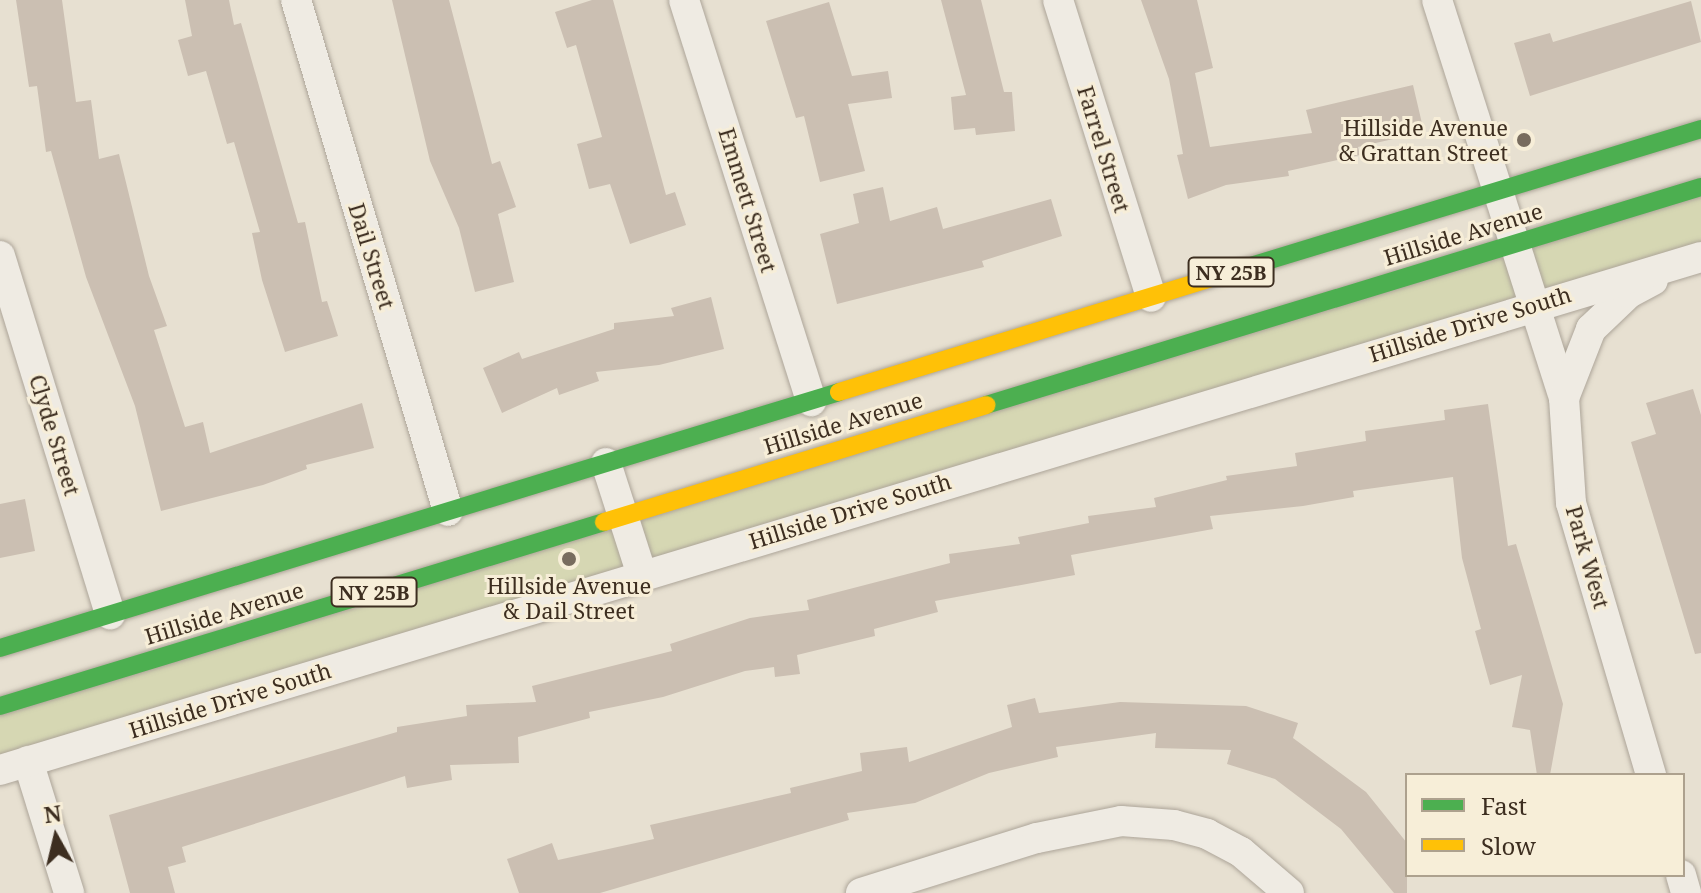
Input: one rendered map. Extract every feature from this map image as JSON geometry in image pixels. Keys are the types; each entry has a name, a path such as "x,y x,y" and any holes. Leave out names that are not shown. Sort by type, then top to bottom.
{"main road":[{"name":"Hillside Avenue","path":"0,648 1701,129"},
{"name":"Hillside Avenue","path":"0,706 1701,187"}],"street":[{"name":"Dail Street","path":"296,0 448,511"},
{"name":"Emmett Street","path":"684,0 811,401"},
{"name":"Farrel Street","path":"1058,0 1151,297"},
{"name":"Park West","path":"1437,0 1564,398 1571,503 1650,773"},
{"name":"Clyde Street","path":"0,256 110,614"},
{"name":"Hillside Drive South","path":"14,766 1533,304 1698,259"},
{"path":"1564,398 1591,329 1629,293 1698,259"},
{"path":"606,463 642,575"},
{"path":"14,766 69,893"},
{"path":"861,893 1037,838 1121,821 1174,825 1207,834 1241,852 1289,893"}],"green space":[{"path":"1701,187 1701,257 0,770 0,706"}],"building":[{"path":"16,0 62,0 76,102 91,100 99,159 119,154 149,276 167,326 154,330 185,427 203,422 210,453 362,403 374,448 306,465 307,469 263,485 161,511 135,406 86,277 51,151 46,152 37,86 29,87"},
{"path":"185,0 229,0 234,25 241,23 298,223 305,222 322,302 327,301 338,336 285,352 262,280 252,233 260,232 234,142 227,144 206,71 188,76 178,40 192,36"},
{"path":"392,0 449,0 492,164 500,161 516,207 498,214 514,282 475,292 459,228 430,161"},
{"path":"592,0 613,0 666,195 675,192 686,225 630,244 610,184 589,189 577,144 602,137 576,45 567,48 555,12"},
{"path":"941,0 981,0 1004,92 1012,92 1015,131 976,135 975,128 954,130 951,97 966,95"},
{"path":"1141,0 1197,0 1213,68 1195,73 1210,147 1312,133 1306,110 1413,85 1424,132 1358,147 1360,155 1288,171 1289,176 1226,185 1188,199 1177,155 1183,154 1169,79"},
{"path":"1691,1 1701,42 1530,96 1514,43 1550,33 1553,42"},
{"path":"829,2 852,76 888,71 892,98 848,104 865,171 820,182 804,116 796,118 766,21"},
{"path":"883,187 890,221 937,207 943,229 1051,199 1062,236 982,261 984,267 837,304 820,234 859,223 853,194"},
{"path":"711,297 724,349 659,365 596,372 599,381 559,395 557,388 502,413 483,368 519,352 522,359 614,329 614,323 674,316 671,308"},
{"path":"1693,389 1701,415 1701,653 1695,654 1631,442 1656,434 1646,403"},
{"path":"1488,404 1508,546 1516,544 1563,704 1550,773 1537,773 1530,730 1512,727 1522,675 1490,685 1475,631 1481,629 1462,558 1453,477 1353,491 1354,497 1303,506 1210,516 1213,529 1071,555 1075,575 935,601 938,612 874,629 875,636 797,655 800,674 775,677 774,667 745,671 663,697 589,712 590,718 518,737 519,763 450,765 452,780 407,788 405,776 182,847 186,862 168,867 175,893 130,893 109,815 397,732 397,727 467,716 466,705 536,702 532,686 672,651 670,644 750,618 809,610 807,600 950,563 949,554 1020,544 1018,537 1089,523 1088,516 1156,507 1154,498 1227,480 1226,476 1297,466 1295,453 1366,441 1365,431 1445,420 1444,410"},
{"path":"25,499 35,551 0,558 0,504"},
{"path":"1035,698 1039,713 1120,702 1246,706 1298,723 1293,738 1366,792 1405,841 1407,893 1394,893 1341,829 1275,779 1227,764 1231,750 1155,748 1156,733 1056,747 1058,757 989,773 915,803 847,813 849,820 600,893 519,893 507,859 552,843 558,860 654,839 650,825 791,793 790,788 862,771 860,753 907,747 909,762 1012,727 1007,705"}],"traffic: fast":[{"path":"1211,278 1701,129"},
{"path":"986,405 1701,187"},
{"path":"0,648 839,392"},
{"path":"0,706 604,522"}],"traffic: slow":[{"path":"839,392 1211,278"},
{"path":"604,522 986,405"}],"place":[{"name":"Hillside Avenue & Grattan Street","path":"1524,140"},
{"name":"Hillside Avenue & Dail Street","path":"569,559"}]}
